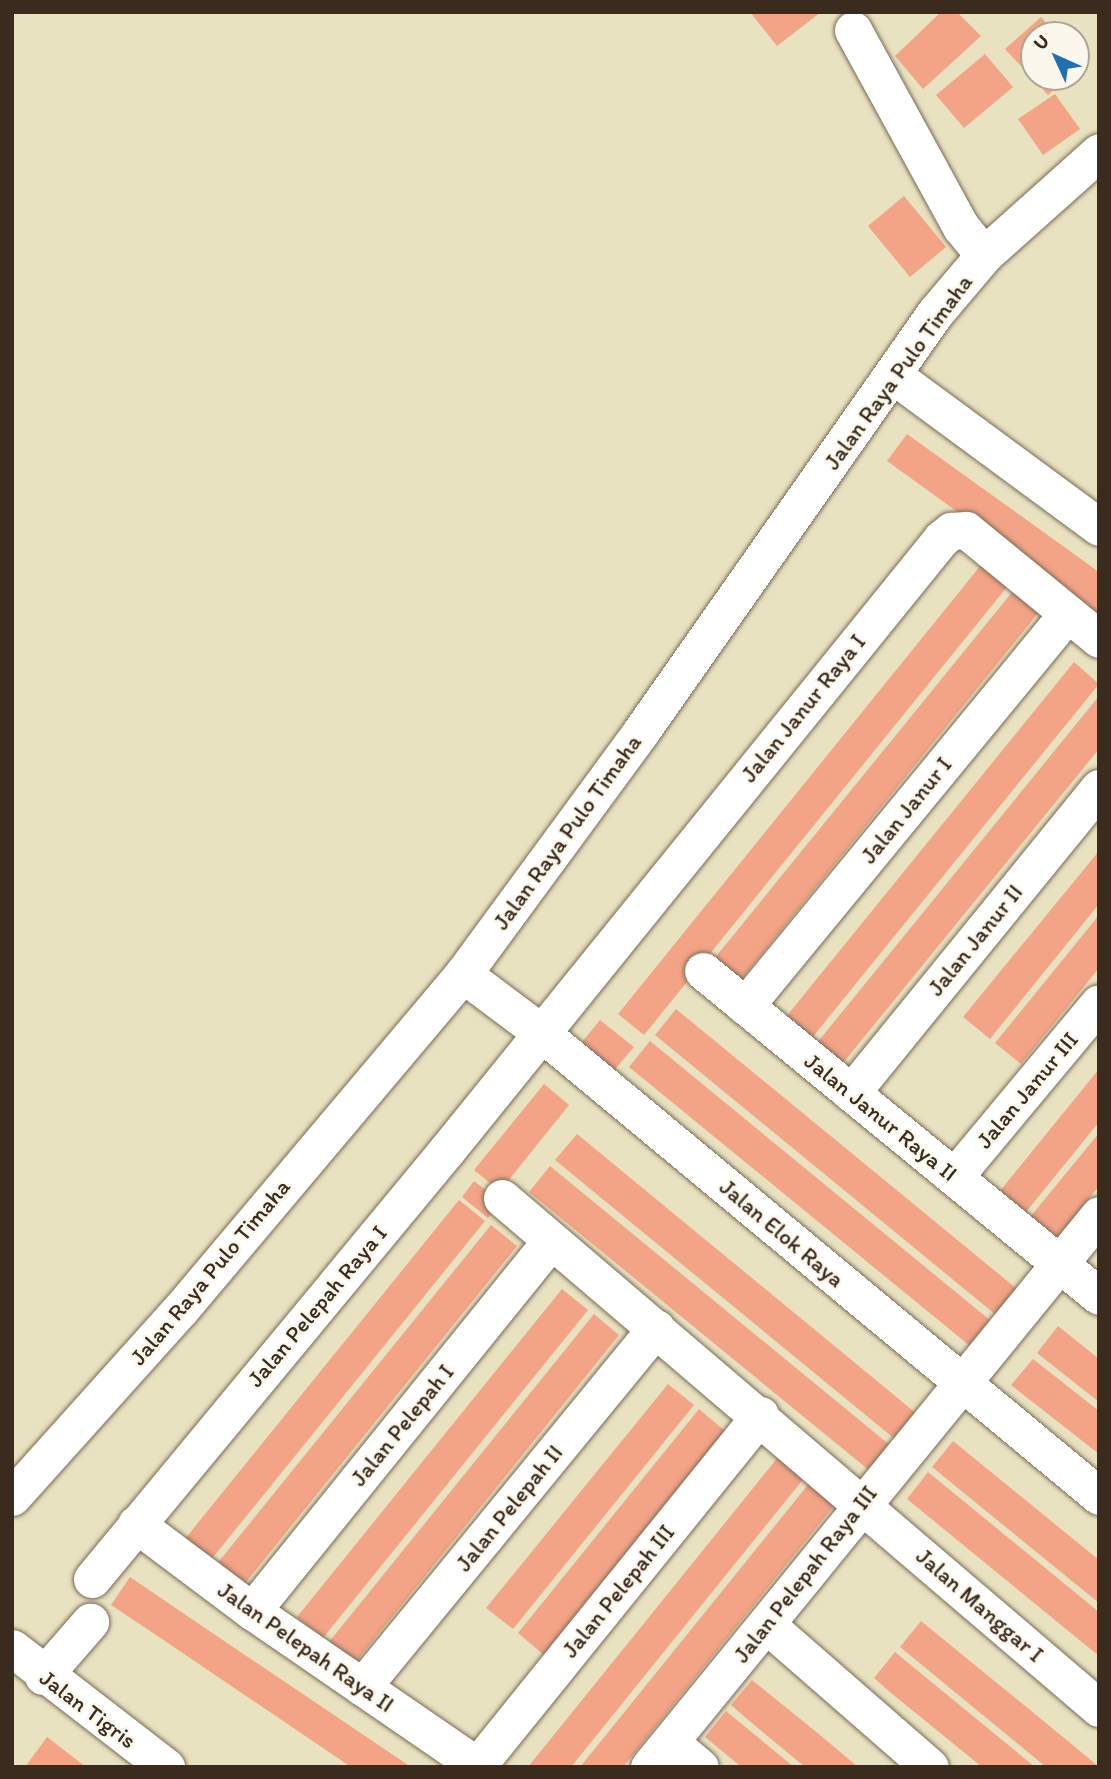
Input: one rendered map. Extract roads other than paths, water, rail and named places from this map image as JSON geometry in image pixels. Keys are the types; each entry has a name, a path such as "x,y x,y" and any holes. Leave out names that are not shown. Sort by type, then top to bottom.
{"street":[{"path":"853,30 961,227 984,254"},
{"name":"Jalan Raya Pulo Timaha","path":"12,1497 472,981 915,391 935,313 984,254 1099,152"},
{"path":"915,391 1099,527"},
{"name":"Jalan Janur Raya I","path":"526,1021 941,539 951,531 966,530 1099,639"},
{"name":"Jalan Janur I","path":"745,1006 1067,614"},
{"name":"Jalan Janur II","path":"851,1093 1099,788"},
{"name":"Jalan Janur Raya II","path":"703,971 1099,1296"},
{"name":"Jalan Elok Raya","path":"472,981 526,1021 1099,1496"},
{"name":"Jalan Janur III","path":"954,1177 1099,1003"},
{"name":"Jalan Pelepah Raya I","path":"92,1579 447,1150 526,1021"},
{"name":"Jalan Manggar I","path":"502,1198 862,1502 1099,1708"},
{"name":"Jalan Pelepah Raya III","path":"659,1754 767,1625 961,1380 1099,1215"},
{"name":"Jalan Pelepah I","path":"252,1611 551,1240"},
{"name":"Jalan Pelepah II","path":"362,1687 656,1328"},
{"name":"Jalan Pelepah III","path":"478,1766 760,1416"},
{"name":"Jalan Pelepah Raya II","path":"136,1524 252,1611 478,1766"},
{"path":"43,1675 90,1622"},
{"path":"767,1625 930,1767"},
{"name":"Jalan Tigris","path":"12,1648 43,1675 166,1767"},
{"path":"659,1754 700,1767"}]}
